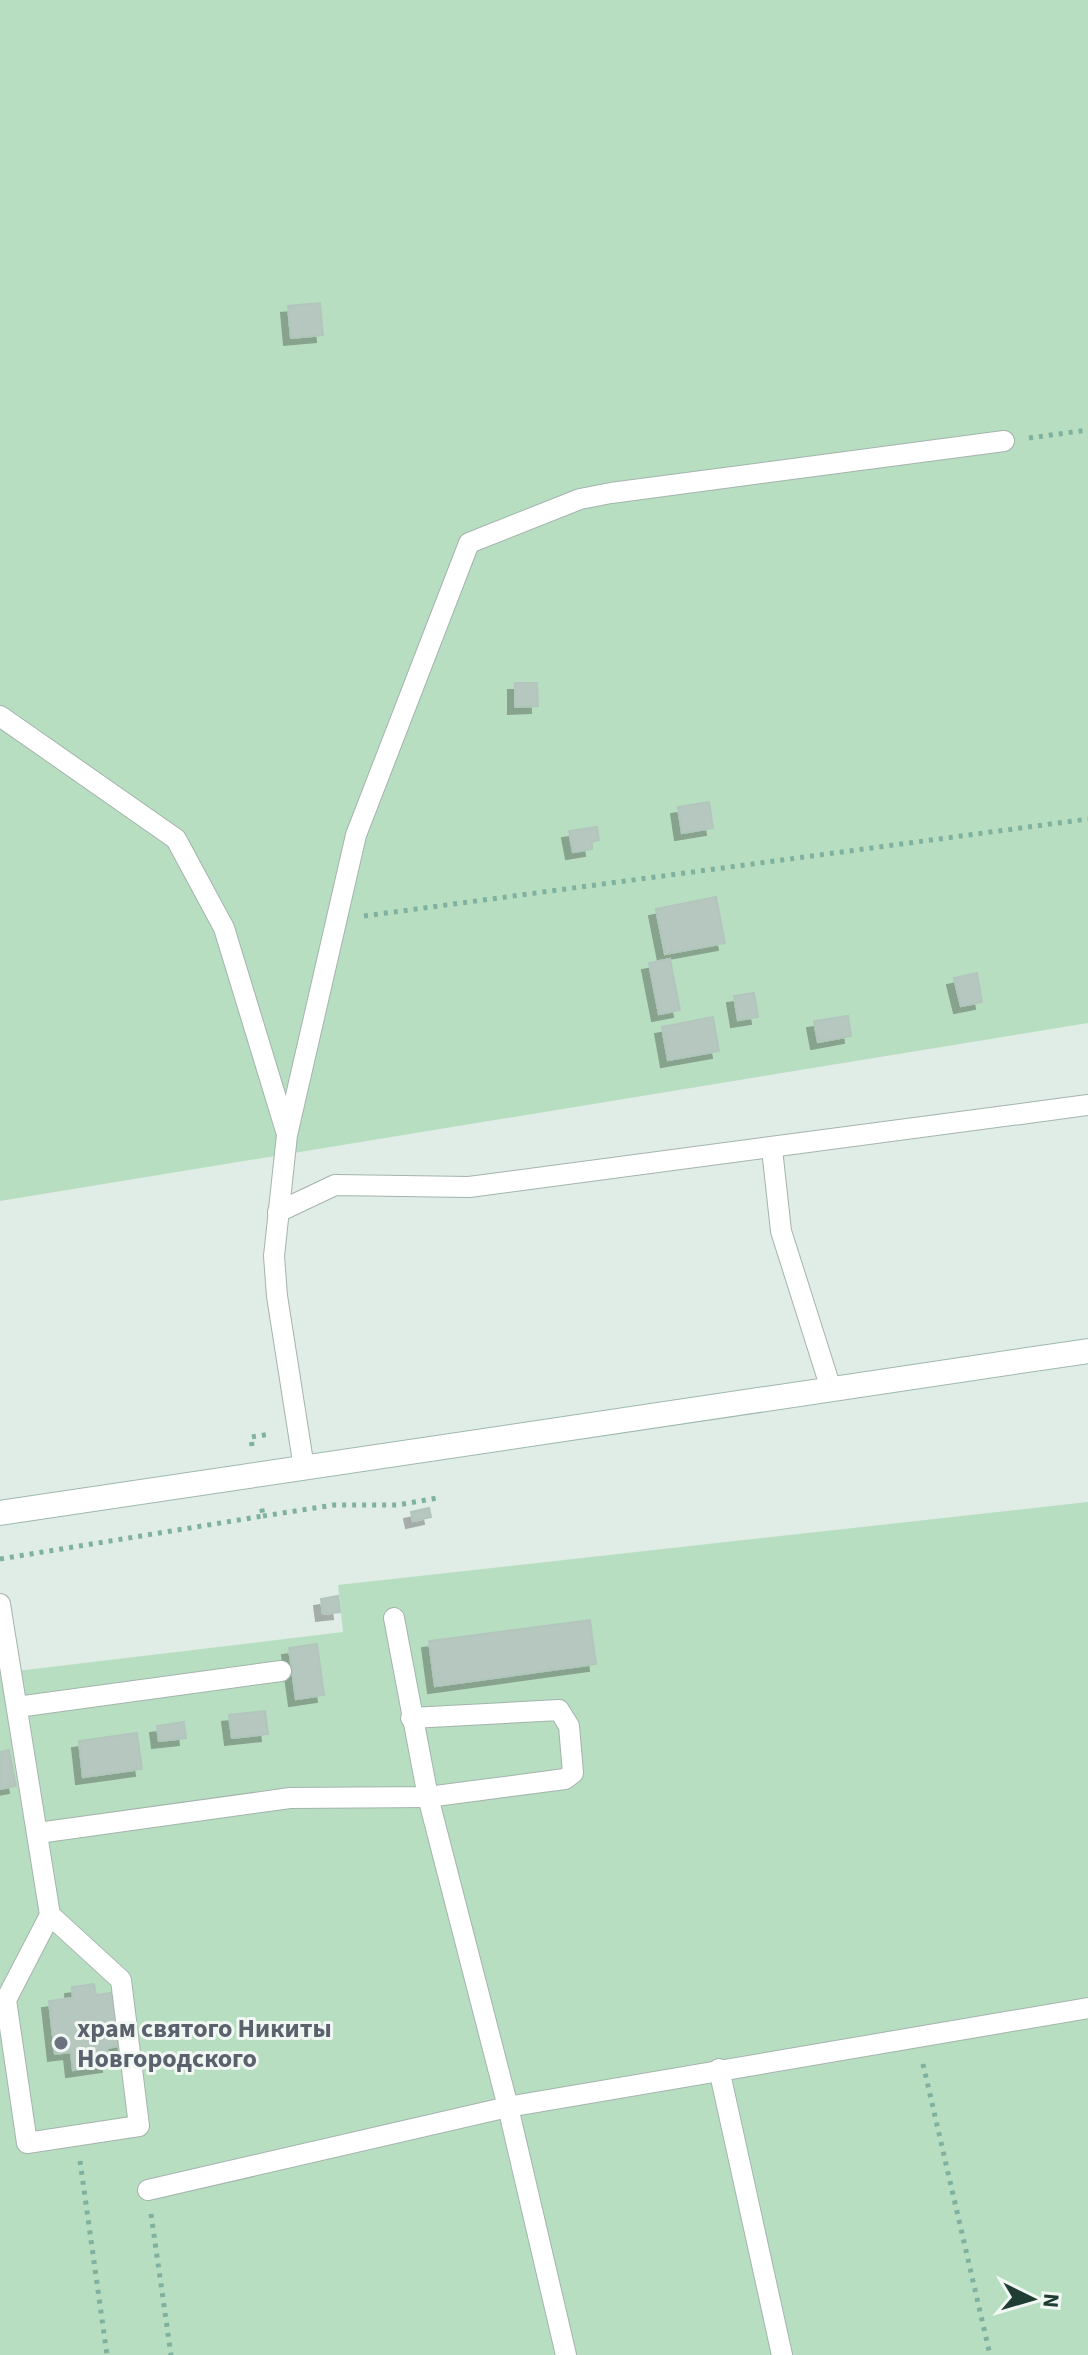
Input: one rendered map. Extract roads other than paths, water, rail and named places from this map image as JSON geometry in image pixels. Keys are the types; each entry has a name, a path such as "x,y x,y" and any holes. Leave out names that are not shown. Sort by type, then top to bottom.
{"main road":[{"path":"0,1513 1088,1351"}],"lane":[{"path":"304,1468 277,1296 274,1256 287,1135 356,835 469,543 580,499 611,493 1004,441"},
{"path":"0,716 176,839 224,928 287,1135"},
{"path":"278,1212 335,1185 469,1187 1088,1105"},
{"path":"772,1149 781,1231 831,1389"},
{"path":"0,1604 50,1915 2,2004 27,2143 139,2126 121,1980 50,1915"},
{"path":"394,1618 428,1797 508,2107 566,2355"},
{"path":"17,1707 281,1671"},
{"path":"38,1833 290,1798 428,1797 565,1779 573,1773 569,1726 559,1710 411,1718"},
{"path":"148,2190 508,2107 1088,2008"},
{"path":"719,2069 782,2355"}],"place":[{"name":"храм святого Никиты Новгородского","path":"61,2043"}]}
